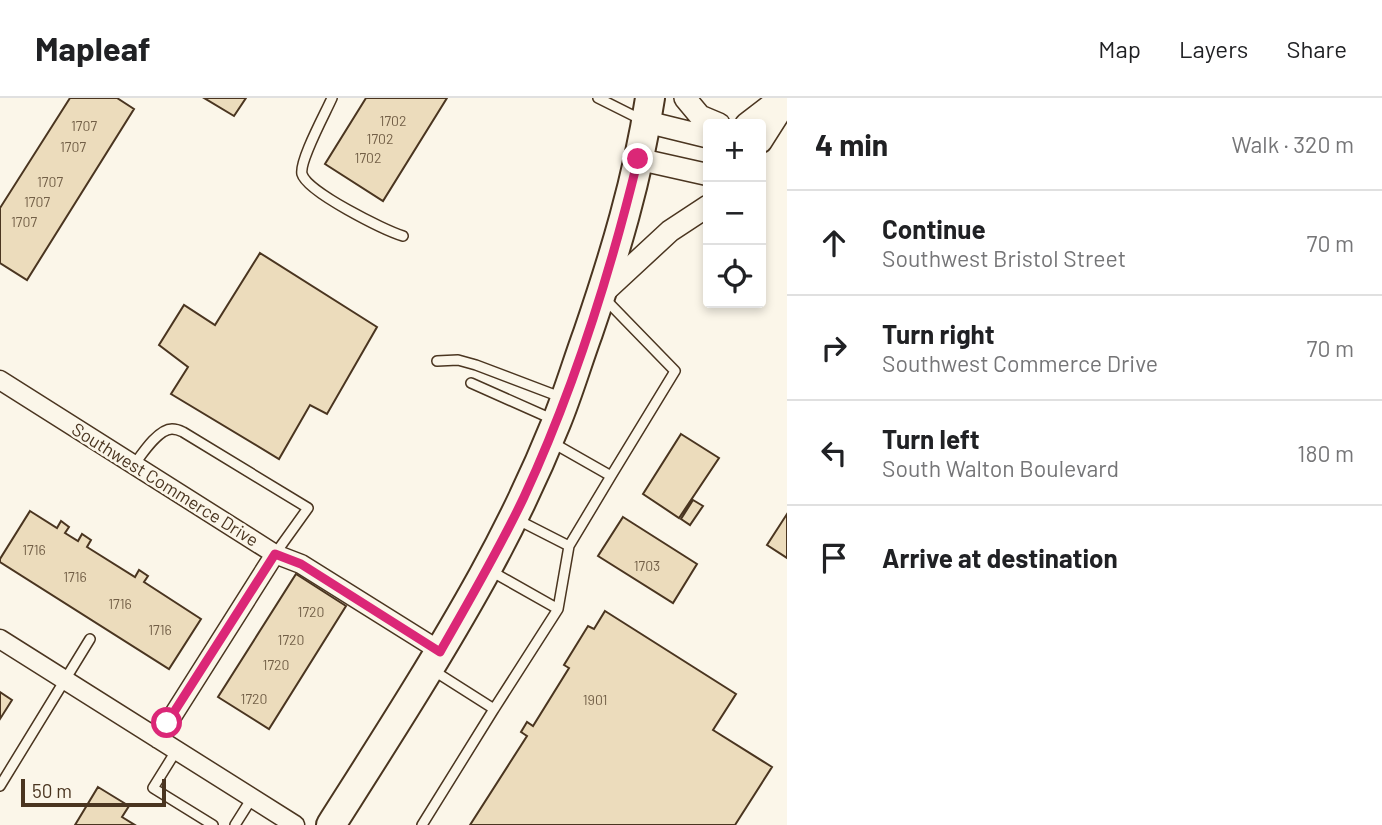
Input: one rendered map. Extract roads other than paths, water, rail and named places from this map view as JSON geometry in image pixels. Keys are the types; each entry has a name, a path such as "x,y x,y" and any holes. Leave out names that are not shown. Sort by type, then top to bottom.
{"main road":[{"path":"331,825 435,660 487,568 513,518 557,420 622,227 649,110"}],"street":[{"path":"685,98 700,116 707,119"},
{"path":"753,119 780,98"},
{"path":"766,134 787,101"},
{"path":"649,110 703,135"},
{"path":"638,159 703,174"},
{"path":"601,295 670,231 703,209"},
{"name":"Southwest Commerce Drive","path":"0,380 275,554 301,564 435,660"},
{"path":"158,739 275,554"},
{"path":"0,639 295,825"}],"lane":[{"path":"332,98 303,161 302,174 310,186 339,205 389,232 403,236"},
{"path":"597,98 649,110"},
{"path":"422,825 558,609 569,546 675,371 601,295"},
{"path":"438,361 458,360 476,365 557,420 611,475"},
{"path":"471,383 557,420"},
{"path":"134,465 161,433 174,429 184,432 308,509 275,554"},
{"path":"513,518 569,546"},
{"path":"487,568 558,609"},
{"path":"0,786 90,639"},
{"path":"435,660 494,709"},
{"path":"176,751 153,788 213,825"},
{"path":"235,825 252,798"}]}
